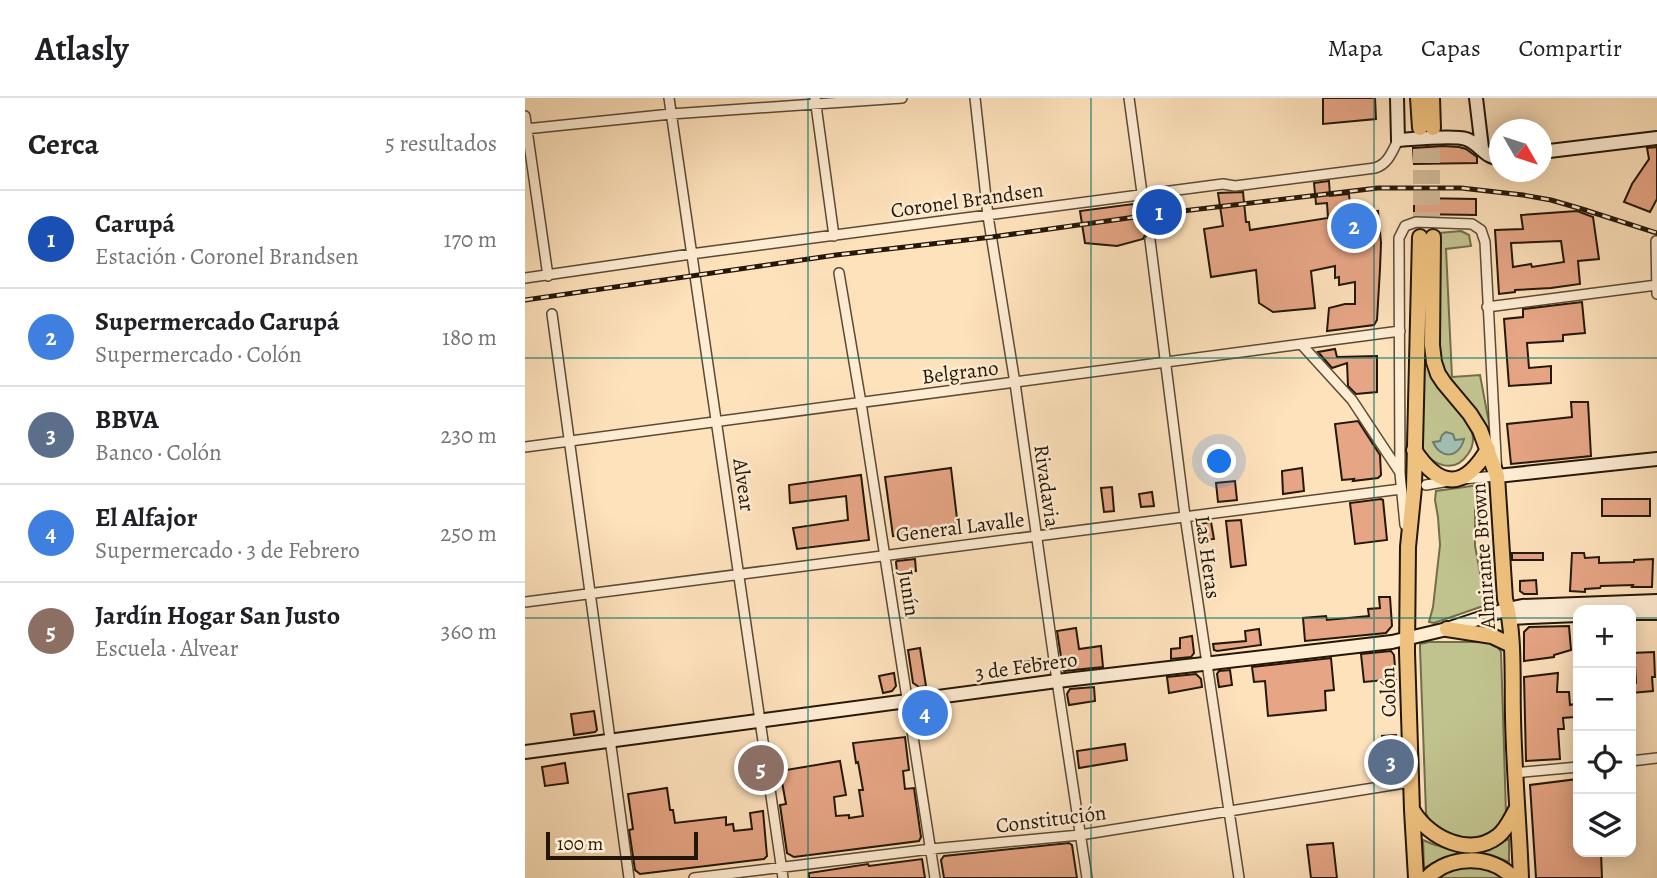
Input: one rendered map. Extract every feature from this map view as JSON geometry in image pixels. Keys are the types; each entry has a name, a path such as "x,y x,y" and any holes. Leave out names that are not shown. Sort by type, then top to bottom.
{"main road":[{"path":"1418,98 1426,128 1431,98"},
{"name":"Colón","path":"1416,878 1411,782 1408,547 1414,487 1426,237 1433,362 1444,383 1470,414 1488,449"},
{"path":"1488,449 1497,476"},
{"path":"1415,450 1439,477 1458,480 1481,461 1488,449"},
{"name":"Almirante Brown","path":"1497,476 1505,599 1511,645 1514,774 1521,878"},
{"path":"1447,629 1493,636 1511,645"},
{"path":"1412,810 1424,826 1442,838 1453,843 1472,845 1498,836 1517,808"},
{"path":"1427,878 1451,863 1472,860 1491,863 1513,878"}],"street":[{"name":"Alvear","path":"669,98 783,873"},
{"path":"526,129 815,101 902,98"},
{"name":"Rivadavia","path":"975,98 988,216 1087,878"},
{"path":"1129,98 1142,193"},
{"path":"1397,98 1398,139 1464,138 1489,155"},
{"path":"1476,98 1482,148"},
{"path":"815,101 834,236"},
{"path":"525,116 548,276"},
{"path":"1464,138 1478,122"},
{"path":"1552,151 1657,138"},
{"name":"Coronel Brandsen","path":"525,278 1142,193 1223,184 1235,186 1374,168 1387,161 1398,139"},
{"name":"Almirante Brown","path":"1405,226 1416,222 1472,224 1481,230 1485,242 1497,476"},
{"name":"Colón","path":"1405,226 1399,238 1400,473 1408,547"},
{"name":"Las Heras","path":"1150,240 1185,516 1239,878"},
{"path":"1656,241 1657,294"},
{"name":"Junín","path":"839,273 862,403 935,878"},
{"path":"1487,307 1657,285"},
{"path":"552,314 629,878"},
{"name":"Belgrano","path":"525,447 1400,331"},
{"path":"1301,344 1352,400 1400,473"},
{"path":"1488,449 1496,429"},
{"path":"1426,485 1657,459"},
{"name":"General Lavalle","path":"525,601 1401,488"},
{"path":"1508,613 1522,606 1657,601"},
{"path":"1508,613 1573,615"},
{"name":"3 de Febrero","path":"525,752 1057,681 1392,642 1508,613"},
{"path":"1636,613 1657,613"},
{"path":"1636,760 1657,758"},
{"path":"1514,774 1573,768"},
{"name":"Constitución","path":"694,878 783,873 931,849 1080,835 1411,782"}],"green space":[{"path":"1461,231 1469,235 1471,246 1446,249 1452,377 1480,375 1490,428 1452,383 1443,367 1439,350 1439,233"},
{"path":"1425,339 1435,380 1472,432 1473,443 1469,452 1462,460 1450,466 1437,463 1421,447"},
{"path":"1479,485 1475,510 1475,546 1486,605 1434,623 1429,622 1440,545 1436,491"},
{"path":"1489,642 1501,652 1506,813 1500,824 1479,837 1466,838 1442,832 1432,824 1426,813 1420,644"},
{"path":"1509,839 1509,862 1487,855 1466,854 1424,868 1423,840 1444,847 1466,849"},
{"path":"1463,867 1485,869 1503,878 1438,878"}],"shaded area":[{"path":"1446,432 1453,434 1455,440 1464,439 1454,453 1441,452 1433,442 1440,441"}],"building":[{"path":"1323,98 1375,98 1376,119 1323,124"},
{"path":"1443,146 1466,149 1477,157 1477,163 1414,164 1413,148"},
{"path":"1657,147 1657,199 1650,212 1624,202 1632,184 1649,159 1647,148"},
{"path":"1329,181 1330,196 1349,194 1351,215 1378,211 1381,243 1377,320 1374,325 1327,331 1329,308 1355,304 1355,282 1339,285 1339,277 1335,278 1335,266 1311,271 1315,308 1273,312 1259,303 1256,270 1211,277 1204,229 1223,226 1218,193 1243,192 1246,222 1249,222 1250,230 1328,218 1327,203 1316,204 1314,183"},
{"path":"1414,198 1476,199 1476,215 1414,214"},
{"path":"1133,204 1135,221 1153,219 1154,235 1148,233 1143,239 1117,246 1085,243 1080,211"},
{"path":"1577,211 1593,217 1599,259 1578,261 1580,284 1499,294 1495,230 1523,229 1521,215","holes":["1561,241 1564,262 1513,267 1511,243"]},
{"path":"1582,302 1585,333 1563,335 1563,341 1527,343 1529,368 1551,366 1551,383 1509,386 1504,319 1523,317 1523,309"},
{"path":"1335,349 1337,357 1377,356 1377,392 1356,394 1348,386 1347,363 1332,368 1318,352"},
{"path":"1571,402 1588,402 1591,456 1511,464 1507,424 1572,417"},
{"path":"1358,421 1380,455 1381,475 1378,478 1342,480 1335,424"},
{"path":"951,468 958,527 893,536 885,477"},
{"path":"1302,468 1304,491 1283,494 1282,471"},
{"path":"861,475 869,540 797,549 793,528 848,520 846,496 790,503 789,485"},
{"path":"1235,481 1237,500 1218,502 1216,483"},
{"path":"1112,487 1114,511 1104,512 1101,488"},
{"path":"1152,492 1154,506 1141,507 1139,494"},
{"path":"1381,499 1387,540 1355,544 1350,503"},
{"path":"1602,499 1650,499 1650,516 1602,516"},
{"path":"1241,520 1246,565 1231,567 1226,521"},
{"path":"1211,522 1214,539 1198,541 1199,524"},
{"path":"1512,553 1543,553 1543,560 1512,560"},
{"path":"1572,553 1584,553 1585,558 1599,557 1599,563 1653,559 1652,587 1601,586 1585,589 1585,592 1570,591"},
{"path":"915,559 916,571 897,572 897,561"},
{"path":"1536,580 1537,594 1524,594 1520,591 1520,581"},
{"path":"1379,597 1390,597 1392,626 1386,633 1305,641 1303,618 1326,616 1327,620 1369,616 1368,609 1380,608"},
{"path":"1569,626 1571,650 1554,657 1524,661 1524,632 1529,627"},
{"path":"1076,628 1079,649 1101,646 1103,667 1063,670 1057,631"},
{"path":"1259,629 1261,645 1214,650 1213,644 1246,641 1245,631"},
{"path":"1192,636 1194,653 1191,657 1171,659 1171,649 1180,648 1180,638"},
{"path":"920,648 926,686 919,687 913,683 908,650"},
{"path":"1391,651 1394,655 1396,679 1364,682 1361,654"},
{"path":"1654,652 1653,691 1636,693 1636,653"},
{"path":"1331,658 1334,690 1325,691 1326,710 1268,716 1265,681 1254,682 1252,667"},
{"path":"1040,659 1041,666 1038,669 1024,671 1023,662"},
{"path":"1230,670 1232,685 1219,687 1217,674 1219,671"},
{"path":"894,673 896,686 892,691 883,693 879,676"},
{"path":"1558,673 1557,692 1569,692 1573,717 1563,718 1564,729 1558,729 1560,759 1526,761 1524,677"},
{"path":"1196,674 1201,679 1202,687 1169,693 1167,677"},
{"path":"1094,687 1095,701 1069,705 1067,694 1070,689"},
{"path":"945,705 946,717 920,720 918,708"},
{"path":"594,711 597,730 574,735 571,714"},
{"path":"1396,735 1398,769 1393,776 1385,776 1380,743 1382,736"},
{"path":"905,737 909,770 903,771 905,789 914,788 921,837 919,841 794,857 787,853 780,805 786,804 780,771 840,761 846,795 834,797 836,816 863,816 859,790 863,790 853,743"},
{"path":"1125,744 1127,760 1079,768 1077,751"},
{"path":"565,763 568,783 545,786 542,767"},
{"path":"1573,780 1573,857 1601,857 1602,878 1536,878 1530,785"},
{"path":"667,788 675,823 726,817 726,825 733,824 734,831 752,829 750,813 763,811 767,856 764,859 640,874 635,870 629,830 633,829 628,794"},
{"path":"1069,843 1072,845 1077,878 944,878 941,860 944,856"},
{"path":"1333,843 1337,878 1311,878 1307,845"},
{"path":"922,859 925,878 809,878 809,873"}],"tunnel":[{"path":"1420,128 1420,237"},
{"path":"1433,128 1433,237"}],"railway":[{"path":"525,300 836,255 1378,188 1461,188 1523,195 1551,200 1657,233"}],"place":[{"name":"Carupá","path":"1159,212"},
{"name":"Supermercado Carupá","path":"1354,226"},
{"name":"El Alfajor","path":"925,713"},
{"name":"BBVA","path":"1391,762"},
{"name":"Jardín Hogar San Justo","path":"761,768"}]}
